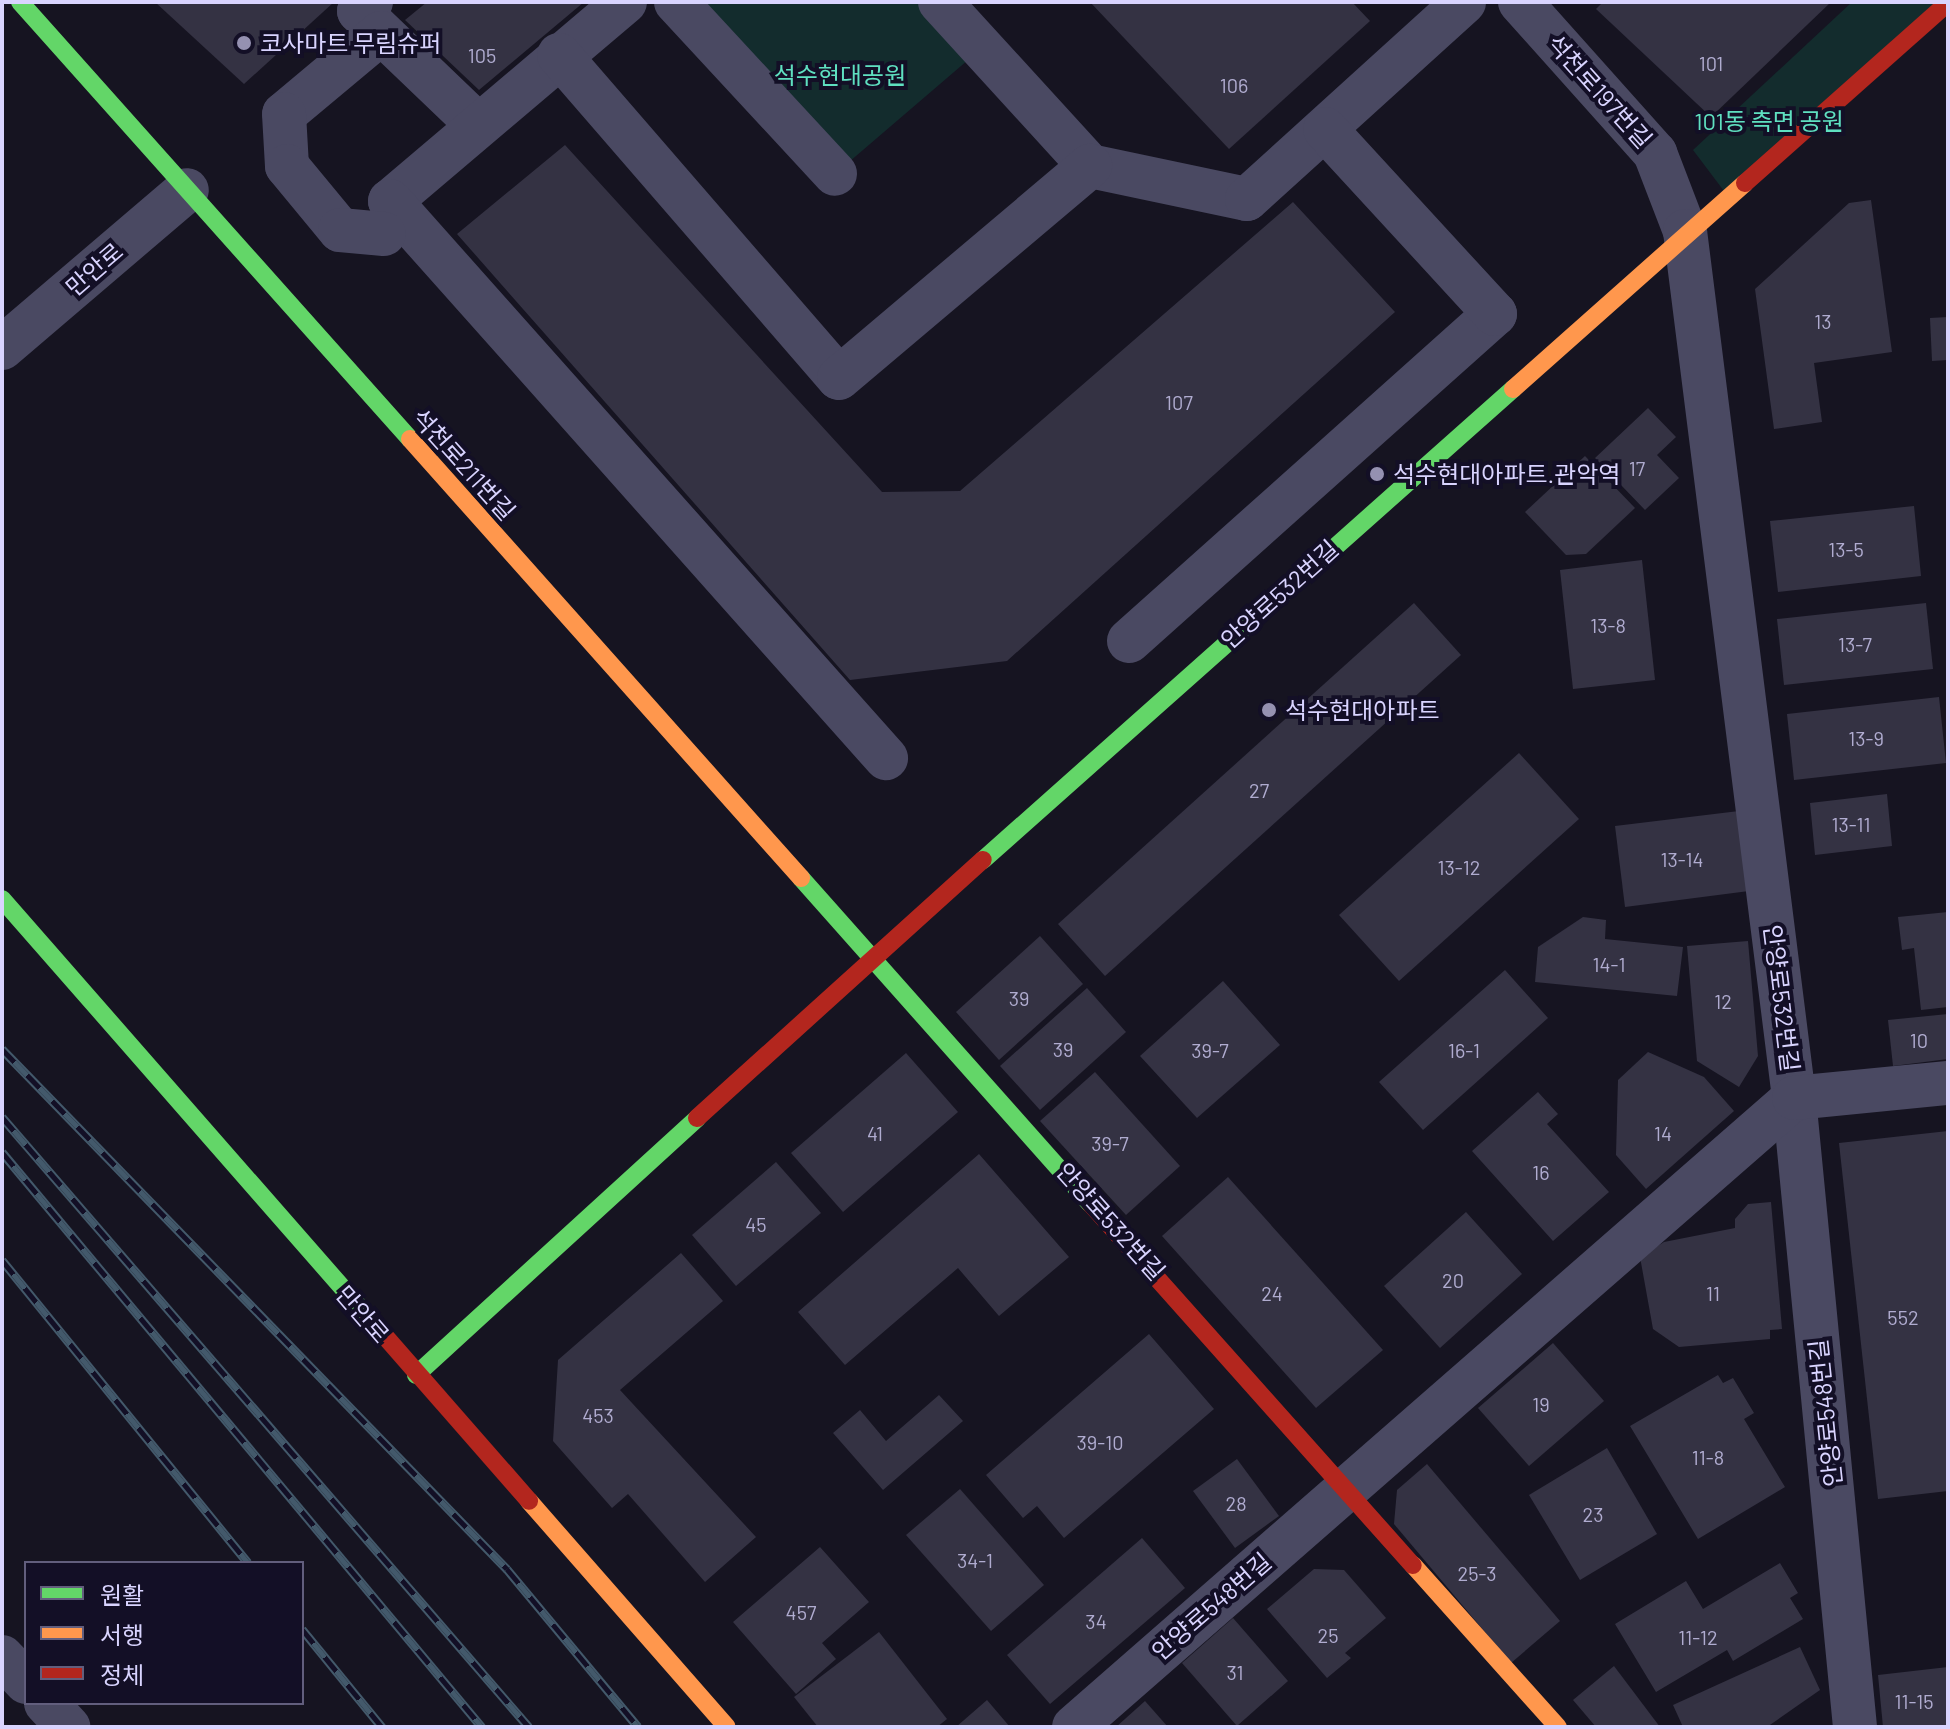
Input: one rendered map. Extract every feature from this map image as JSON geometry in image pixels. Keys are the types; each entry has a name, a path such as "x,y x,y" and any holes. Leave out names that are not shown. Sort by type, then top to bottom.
{"street":[{"name":"석천로211번길","path":"20,2 873,957"},
{"path":"625,2 390,201 886,758"},
{"path":"676,2 835,174"},
{"path":"940,2 1090,166 1247,199 1464,2"},
{"name":"석천로197번길","path":"1520,2 1655,153 1685,231"},
{"name":"안양로532번길","path":"416,1375 873,957 1685,231 1948,3"},
{"path":"384,234 340,230 331,220 287,166 284,114 376,17 478,125"},
{"path":"559,55 839,378 1090,166"},
{"path":"1129,641 1495,314 1325,129"},
{"name":"만안로","path":"2,348 187,190"},
{"name":"안양로532번길","path":"1685,231 1794,1098"},
{"name":"만안로","path":"2,899 727,1727"},
{"name":"안양로532번길","path":"873,957 1348,1486"},
{"path":"1794,1098 1948,1083"},
{"name":"안양로548번길","path":"1074,1727 1794,1098"},
{"name":"안양로548번길","path":"1794,1098 1855,1727"},
{"path":"1348,1486 1558,1727"},
{"path":"2,1657 24,1680"}],"green space":[{"name":"석수현대공원","path":"676,2 940,2 982,48 835,174"},
{"name":"101동 측면 공원","path":"1852,2 1941,2 1730,199 1693,150"}],"building":[{"name":"코사마트 무림슈퍼","path":"155,2 334,2 244,84"},
{"path":"427,2 584,2 479,90 405,20"},
{"path":"1090,2 1352,2 1370,21 1229,149"},
{"path":"1603,2 1831,2 1711,117 1596,9"},
{"path":"565,145 882,492 960,491 1293,202 1395,312 1007,661 850,680 457,234"},
{"path":"1871,200 1892,352 1814,363 1822,422 1774,429 1755,289 1849,203"},
{"path":"1948,317 1948,360 1932,361 1930,318"},
{"path":"1648,408 1676,437 1657,455 1679,478 1645,510 1595,458"},
{"path":"1585,456 1635,508 1586,554 1566,555 1525,512"},
{"path":"1914,506 1921,576 1778,592 1770,521"},
{"path":"1642,560 1655,680 1573,689 1560,570"},
{"path":"1414,603 1461,655 1105,976 1058,924"},
{"path":"1926,603 1933,669 1784,685 1777,619"},
{"path":"1939,697 1946,763 1794,780 1787,714"},
{"path":"1519,753 1579,819 1399,981 1339,915"},
{"path":"1887,794 1892,846 1815,855 1810,803"},
{"path":"1739,811 1749,891 1625,907 1615,826"},
{"path":"1948,912 1948,1007 1921,1010 1914,948 1902,950 1898,917"},
{"path":"1583,917 1606,920 1605,939 1683,947 1677,996 1535,982 1538,947"},
{"path":"1040,936 1083,984 999,1060 956,1012"},
{"path":"1748,941 1758,1056 1739,1087 1697,1061 1687,946"},
{"path":"1505,970 1548,1018 1423,1130 1379,1082"},
{"path":"1223,981 1280,1045 1197,1118 1140,1056"},
{"path":"1087,988 1126,1032 1040,1110 1000,1066"},
{"path":"1948,1014 1948,1059 1893,1066 1888,1020"},
{"path":"1648,1052 1704,1077 1734,1111 1646,1189 1616,1155 1618,1080"},
{"path":"906,1053 958,1112 843,1212 791,1153"},
{"path":"1095,1072 1180,1166 1126,1215 1040,1121"},
{"path":"1538,1092 1558,1114 1547,1124 1609,1192 1553,1241 1472,1151"},
{"path":"1948,1131 1948,1491 1878,1499 1839,1143"},
{"path":"979,1154 1069,1257 999,1316 958,1268 845,1365 798,1312"},
{"path":"776,1162 821,1213 736,1286 692,1235"},
{"path":"1228,1177 1383,1350 1316,1408 1162,1236"},
{"path":"1771,1202 1782,1329 1770,1330 1770,1339 1679,1347 1653,1329 1640,1257 1664,1242 1735,1228 1735,1219 1748,1204"},
{"path":"1466,1212 1522,1274 1440,1348 1384,1286"},
{"path":"681,1253 723,1301 620,1390 756,1537 705,1582 628,1494 612,1508 553,1441 558,1360"},
{"path":"1149,1334 1214,1409 1064,1538 1037,1506 1023,1518 986,1475"},
{"path":"1553,1343 1604,1401 1529,1466 1478,1408"},
{"path":"1718,1375 1723,1383 1733,1378 1754,1413 1744,1419 1785,1487 1698,1539 1630,1426"},
{"path":"939,1395 963,1421 883,1490 833,1433 860,1410 886,1441"},
{"path":"1607,1448 1657,1534 1580,1580 1529,1495"},
{"path":"1237,1459 1279,1516 1235,1548 1193,1491"},
{"path":"1427,1464 1560,1621 1511,1663 1394,1524 1397,1490"},
{"path":"960,1489 1044,1585 991,1631 906,1535"},
{"path":"1142,1538 1185,1588 1050,1704 1007,1655"},
{"path":"820,1547 869,1602 822,1643 836,1659 796,1694 733,1622"},
{"path":"1780,1563 1798,1593 1790,1598 1803,1619 1733,1661 1727,1650 1656,1692 1615,1624 1686,1581 1703,1609"},
{"path":"1314,1569 1344,1570 1386,1618 1345,1653 1351,1658 1327,1678 1267,1609"},
{"path":"1233,1618 1288,1681 1237,1726 1182,1663"},
{"path":"879,1632 947,1719 937,1727 818,1727 794,1697"},
{"path":"1800,1647 1820,1690 1767,1727 1683,1727 1673,1705"},
{"path":"1614,1666 1660,1727 1596,1727 1573,1700"},
{"path":"1948,1667 1948,1727 1883,1727 1878,1675"},
{"path":"987,1700 1010,1727 956,1727"},
{"path":"1145,1701 1168,1727 1116,1727"}],"railway":[{"path":"2,1049 507,1569 638,1727"},
{"path":"2,1117 529,1727"},
{"path":"2,1152 482,1727"},
{"path":"2,1260 246,1561"},
{"path":"304,1631 382,1727"}],"traffic: fast":[{"path":"20,2 410,439"},
{"path":"983,860 1513,389"},
{"path":"801,878 1090,1203"},
{"path":"2,899 369,1318"},
{"path":"416,1375 697,1118"}],"traffic: slow":[{"path":"1513,389 1745,183"},
{"path":"410,439 801,878"},
{"path":"529,1501 727,1727"},
{"path":"1413,1565 1558,1727"}],"traffic: jam":[{"path":"1745,183 1948,3"},
{"path":"697,1118 983,860"},
{"path":"1090,1203 1413,1565"},
{"path":"369,1318 529,1501"}],"place":[{"name":"코사마트 무림슈퍼","path":"244,43"},
{"name":"석수현대아파트.관악역","path":"1377,474"},
{"name":"석수현대아파트","path":"1269,710"}]}
